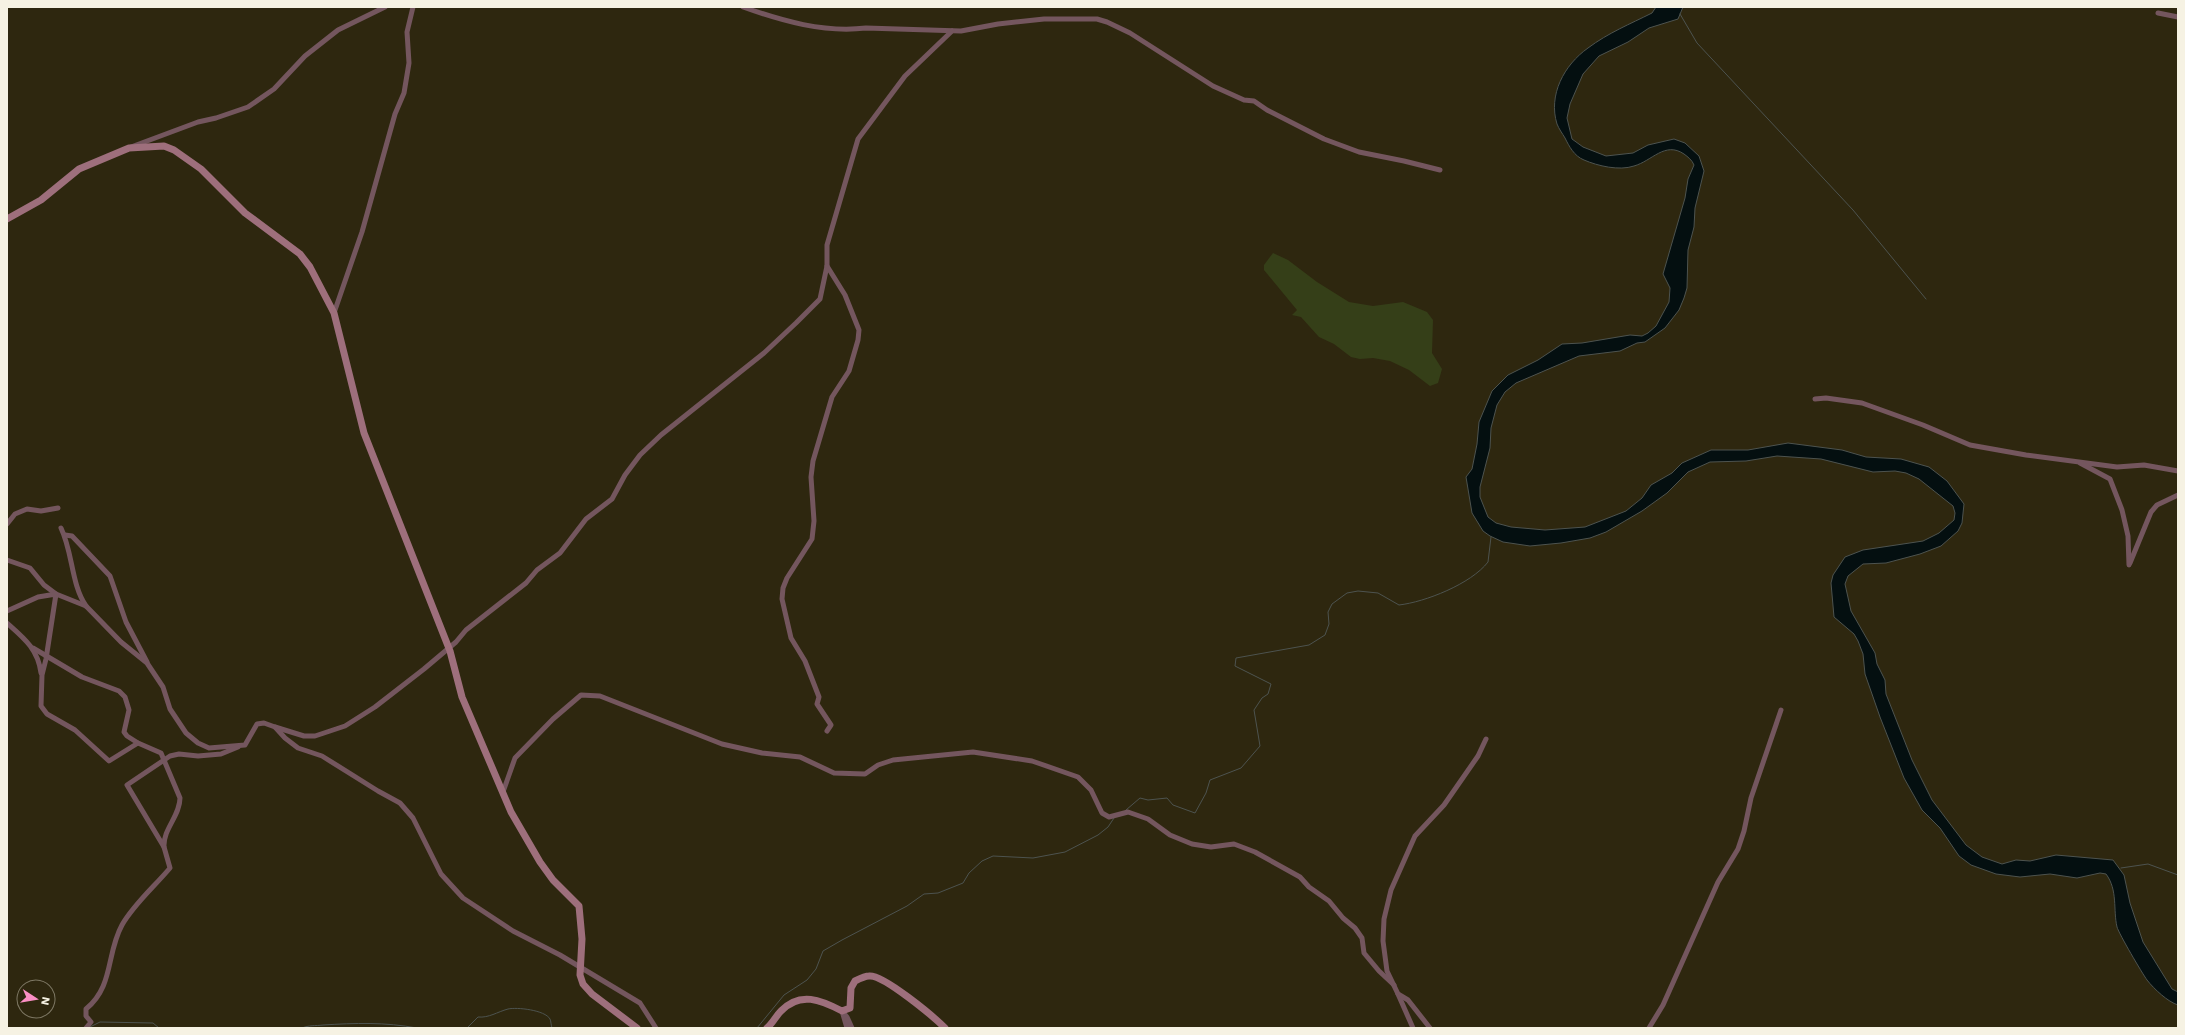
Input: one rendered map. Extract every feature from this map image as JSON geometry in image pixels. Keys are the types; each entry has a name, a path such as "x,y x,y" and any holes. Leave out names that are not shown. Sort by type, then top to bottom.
{"street":[{"path":"7,219 41,200 79,169 146,140 248,106 274,89 305,56 338,30 385,7"},
{"path":"409,7 410,15"},
{"path":"334,313 362,232 395,114 404,93 408,68 407,37 410,15 413,7"},
{"path":"743,7 785,20 829,28 952,31 1044,19 1097,19 1130,33 1213,86 1244,100 1254,101 1268,110 1324,139 1359,152 1440,170"},
{"path":"2158,13 2178,17"},
{"path":"86,1028 91,1022 86,1016 86,1009 99,997 101,993 117,936 138,903 170,868 164,847 127,785 164,760 179,754 198,756 221,754 245,745 257,724 264,723 275,728 304,736 316,736 345,726 375,707 449,648 466,630 526,583 537,570 560,553 586,519 612,499 625,475 640,455 661,435 764,353 820,299 827,266 827,244 858,139 905,76 952,31"},
{"path":"129,148 164,146 174,150 201,169 245,213 300,254 310,267 334,313 364,433 449,648 462,697 511,812 540,862 553,880 579,906 582,940 580,967 583,984 592,994 637,1028"},
{"path":"827,266 845,295 859,330 858,340 849,371 832,397 813,461 811,477 814,521 812,539 787,578 783,588 782,599 793,642 805,661 819,697 817,704 831,725 827,731"},
{"path":"1815,399 1826,398 1862,403 1922,425 1970,445 2117,467 2144,465 2178,471"},
{"path":"2075,461 2110,479 2125,523 2129,565 2151,512 2157,505 2178,496"},
{"path":"7,524 15,514 27,509 41,511 58,508"},
{"path":"61,528 78,591 86,606 121,642 148,663"},
{"path":"64,535 72,536 80,546 106,569 118,594 129,628 163,687 170,709 186,734 198,743 209,748 239,747"},
{"path":"7,560 30,568 44,585 56,594 86,606"},
{"path":"7,611 38,597 56,594"},
{"path":"42,675 47,657 56,594"},
{"path":"7,623 33,648 47,657 82,677 119,691 125,697 129,710 124,732 127,736 138,743 161,753 177,791 180,806 166,835 164,847"},
{"path":"33,648 40,661 42,675 41,706 47,714 75,730 109,761 138,743"},
{"path":"503,792 515,758 553,719 581,695 600,696 722,744 762,753 800,757 834,773 865,774 878,765 893,760 973,752 1032,761 1078,777 1091,790 1102,813 1108,817 1128,812 1148,819 1170,835 1192,844 1211,847 1234,844 1255,852 1300,877 1309,887 1329,901 1343,918 1355,928 1362,938 1364,953 1379,971 1394,985"},
{"path":"1649,1028 1663,1005 1718,882 1738,849 1744,831 1751,798 1781,710"},
{"path":"275,728 298,748 322,756 371,787 400,803 413,818 441,874 463,898 513,931 580,967 640,1003 656,1028"},
{"path":"1413,1028 1387,971 1383,941 1384,919 1391,890 1415,836 1444,805 1478,756 1486,739"},
{"path":"842,1011 850,1008 851,988 854,981 870,975 882,980 923,1008 945,1028"},
{"path":"1398,994 1408,1000 1430,1028"},
{"path":"767,1028 781,1010 796,1000 807,999 821,1000 842,1011 847,1017 852,1028"},
{"path":"842,1011 847,1028"}],"green space":[{"path":"1273,253 1288,260 1317,282 1349,302 1373,306 1403,302 1427,312 1433,320 1432,353 1442,369 1438,383 1430,386 1409,370 1390,361 1373,358 1360,359 1351,357 1334,344 1319,337 1301,317 1292,315 1297,310 1264,270 1264,265"}],"shaded area":[{"path":"1656,7 1683,7 1678,19 1649,28 1628,42 1599,56 1583,74 1570,104 1567,118 1572,139 1583,147 1606,156 1633,153 1648,145 1674,139 1685,143 1699,156 1704,171 1695,208 1694,227 1688,250 1687,288 1684,298 1679,310 1665,328 1645,342 1637,343 1620,351 1579,356 1516,383 1505,392 1497,405 1491,428 1490,448 1480,487 1480,497 1488,517 1496,523 1511,527 1545,530 1585,527 1626,511 1642,498 1651,485 1672,473 1682,463 1711,450 1748,450 1788,443 1842,450 1866,457 1901,459 1929,467 1947,481 1964,504 1962,523 1958,531 1941,546 1920,554 1886,563 1863,564 1848,576 1845,584 1851,611 1875,653 1877,664 1885,680 1886,694 1912,760 1932,800 1966,845 1982,857 2002,864 2016,860 2030,861 2056,855 2113,860 2124,875 2130,903 2143,942 2172,989 2178,992 2178,1005 2166,998 2150,984 2126,945 2117,927 2114,893 2110,880 2106,874 2100,873 2077,878 2050,874 2020,877 1996,874 1971,865 1959,856 1940,828 1922,810 1904,778 1865,674 1863,654 1858,641 1854,634 1834,617 1831,583 1833,575 1845,557 1863,550 1923,541 1939,533 1954,520 1955,513 1953,506 1919,479 1906,473 1895,471 1873,472 1821,459 1777,456 1746,461 1710,462 1688,472 1667,493 1642,511 1606,532 1590,538 1530,546 1503,542 1490,536 1483,531 1472,513 1466,477 1472,469 1477,444 1479,422 1492,391 1508,375 1538,360 1562,344 1582,343 1630,335 1642,336 1648,333 1656,326 1669,302 1670,288 1663,274 1685,198 1688,179 1694,165 1693,163 1684,154 1671,150 1659,153 1641,164 1622,168 1602,166 1590,162 1577,156 1572,150 1557,124 1555,113 1555,102 1560,82 1565,72 1579,55 1603,38 1652,13"}],"waterway":[{"path":"1680,14 1697,43 1853,210 1926,299"},
{"path":"1126,810 1140,798 1148,800 1167,798 1173,805 1195,813 1206,793 1210,780 1241,768 1260,746 1254,710 1262,698 1268,694 1271,684 1235,666 1236,658 1309,645 1325,635 1329,624 1328,612 1332,604 1347,593 1358,591 1378,593 1399,605 1421,600 1447,591 1471,578 1488,562 1491,537"},
{"path":"757,1028 784,995 807,980 816,969 823,951 907,906 924,894 938,893 963,883 969,873 982,861 993,856 1033,858 1065,852 1098,835 1108,827 1114,818"},
{"path":"2121,868 2148,864 2178,875"},
{"path":"467,1028 478,1017 489,1016 508,1009 518,1008 543,1013 550,1019 552,1028"},
{"path":"90,1027 100,1022 153,1023 159,1028"},
{"path":"302,1028 307,1026 358,1023 417,1028"}]}
